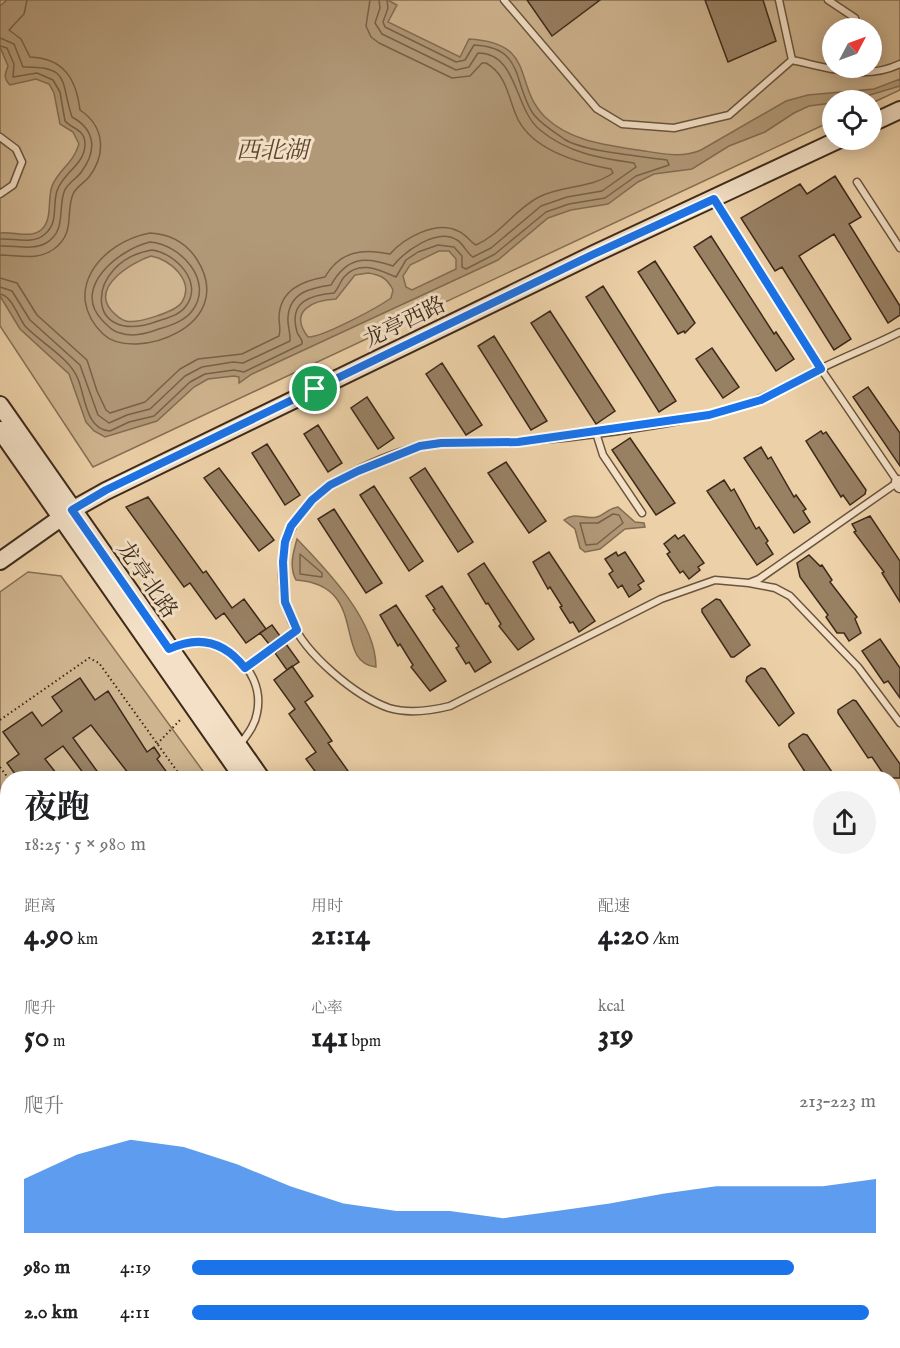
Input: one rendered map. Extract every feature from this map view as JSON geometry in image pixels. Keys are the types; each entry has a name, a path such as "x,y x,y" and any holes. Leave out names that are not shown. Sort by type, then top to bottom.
{"street":[{"path":"882,118 900,110"},
{"name":"龙亭西路","path":"0,561 66,513 106,490 583,259 822,148"},
{"name":"龙亭北路","path":"0,405 66,513 192,708 238,771"},
{"name":"龙亭北路","path":"0,430 169,649 256,771"}],"lane":[{"path":"504,0 597,109 622,124 674,128 729,115 792,60 822,64"},
{"path":"779,0 792,60"},
{"path":"828,0 855,18"},
{"path":"882,67 900,64"},
{"path":"0,137 20,153 22,162 13,185 0,194"},
{"path":"857,182 900,248"},
{"path":"714,199 821,369 899,484 759,579 749,583"},
{"path":"900,332 761,400 734,409 596,433 518,442 441,443 420,446 368,466 330,485 299,514 285,542 283,562 285,602 297,630 314,653 356,692 389,708 411,712 434,711 450,706 518,674 581,638 660,599 715,580 775,588 790,596 858,667 900,723"},
{"path":"596,433 603,455 642,513"},
{"path":"245,668 297,630"},
{"path":"169,649 186,641 207,642 229,651 245,668 256,688 257,714 251,729 238,747"}],"path":[{"path":"0,720 89,658 99,663 177,771"},
{"path":"157,744 192,708"}],"shaded area":[{"name":"西北湖","path":"0,0 900,0 900,90 882,98 882,90 822,90 822,126 93,467 0,326"},
{"path":"28,572 61,576 203,771 0,771 0,592"}],"water":[{"name":"西北湖","path":"7,0 388,0 397,5 388,22 460,57 469,39 491,42 505,48 515,57 521,67 535,104 545,117 565,132 588,141 670,154 693,153 786,101 822,94 822,104 809,106 794,113 765,132 729,146 692,169 654,174 638,182 608,204 571,210 548,218 498,260 252,374 239,383 239,377 234,376 208,379 194,387 157,421 105,437 94,431 86,422 69,374 20,329 0,296 0,233 32,234 45,226 52,186 73,157 79,144 73,132 60,124 54,93 49,84 36,79 10,85 5,74 8,66 0,47 0,6","holes":["439,251 449,251 456,259 456,269 412,290 406,287 403,276 410,265","151,256 166,262 179,272 185,286 182,302 172,310 138,321 126,321 119,318 106,301 106,292 110,284 125,269","368,273 377,275 388,283 393,290 391,298 336,328 308,337 301,320 306,309 319,302 336,299 355,275"]},
{"name":"西北湖","path":"900,79 900,86 882,91 863,90 874,89"},
{"path":"618,507 635,522 644,523 645,527 625,529 600,549 585,552 580,548 575,529 564,520 572,516 597,517"},
{"path":"297,539 335,581 359,614 374,650 376,667 363,662 355,652 342,608 334,595 319,585 296,580 292,565"}],"building":[{"path":"527,0 600,0 552,36"},
{"path":"705,0 763,0 776,41 728,62"},
{"path":"835,176 861,217 849,224 900,306 900,315 888,323 834,234 799,256 851,339 834,350 782,267 775,271 741,218 800,184 807,194"},
{"path":"711,236 774,334 776,332 794,359 776,371 694,247"},
{"path":"655,261 695,323 685,333 684,331 678,334 638,272"},
{"path":"603,286 676,401 659,412 586,297"},
{"path":"550,311 615,411 596,424 531,323"},
{"path":"494,336 547,421 531,430 478,346"},
{"path":"712,348 739,387 723,398 696,359"},
{"path":"442,363 482,425 466,435 426,374"},
{"path":"868,387 900,433 900,466 853,397"},
{"path":"367,397 394,438 378,449 351,408"},
{"path":"318,425 342,463 328,472 304,434"},
{"path":"821,431 823,434 826,432 866,490 865,494 850,505 843,495 841,497 806,441"},
{"path":"630,438 675,503 656,515 612,450"},
{"path":"267,444 300,495 285,505 252,453"},
{"path":"761,447 768,459 771,457 794,497 796,495 806,509 803,511 810,522 794,533 744,458"},
{"path":"506,462 546,521 529,533 488,473"},
{"path":"219,468 274,540 259,551 204,478"},
{"path":"425,468 473,542 458,552 410,478"},
{"path":"724,480 731,491 734,489 756,529 759,527 768,541 766,543 773,554 757,565 707,491"},
{"path":"374,486 423,561 409,571 360,495"},
{"path":"148,497 203,573 206,571 232,608 244,599 266,629 246,643 224,613 216,619 190,583 184,587 126,507"},
{"path":"334,509 382,583 366,593 318,519"},
{"path":"870,516 900,561 900,602 882,573 884,572 854,532 856,531 852,524"},
{"path":"675,535 678,539 684,535 704,563 698,567 700,570 689,579 683,571 680,573 667,554 670,552 664,544"},
{"path":"549,552 595,621 579,632 573,622 570,623 560,607 562,606 550,587 548,589 533,562"},
{"path":"616,552 618,556 625,552 644,581 638,585 641,589 629,597 622,585 618,588 609,574 613,571 605,559"},
{"path":"809,555 820,566 822,565 832,580 830,582 857,617 855,619 861,633 849,641 844,633 837,633 826,617 828,615 800,577 797,563"},
{"path":"484,563 534,639 518,650 499,626 501,624 468,574"},
{"path":"442,586 491,662 475,672 469,662 466,664 456,648 459,646 433,610 435,609 426,596"},
{"path":"716,599 720,600 750,645 734,657 731,657 702,612 702,609"},
{"path":"396,605 446,681 430,691 411,667 413,665 400,644 398,646 380,615"},
{"path":"272,625 280,636 269,644 260,633"},
{"path":"880,639 900,668 900,698 888,681 884,683 862,651"},
{"path":"286,644 299,662 287,670 275,653"},
{"path":"292,666 313,696 305,702 332,741 328,743 348,771 315,771 306,759 316,752 289,714 295,709 274,680"},
{"path":"761,668 765,669 794,713 779,726 746,681 747,677"},
{"path":"80,678 95,700 108,691 147,752 154,747 160,756 157,759 166,771 127,771 91,725 73,738 97,771 82,771 63,746 45,759 54,771 13,771 7,763 19,754 3,732 32,712 42,726 62,711 52,697"},
{"path":"853,700 856,701 900,764 900,771 881,771 872,757 868,758 838,710"},
{"path":"803,734 807,735 831,771 804,771 789,744"}],"route":[{"path":"714,199 821,369 761,400 709,415 518,442 441,443 420,446 397,454 330,485 312,500 291,526 285,542 283,562 285,602 297,630 245,668 229,651 203,641 186,641 169,649 72,510 106,490 315,389 594,254 714,199"}]}
